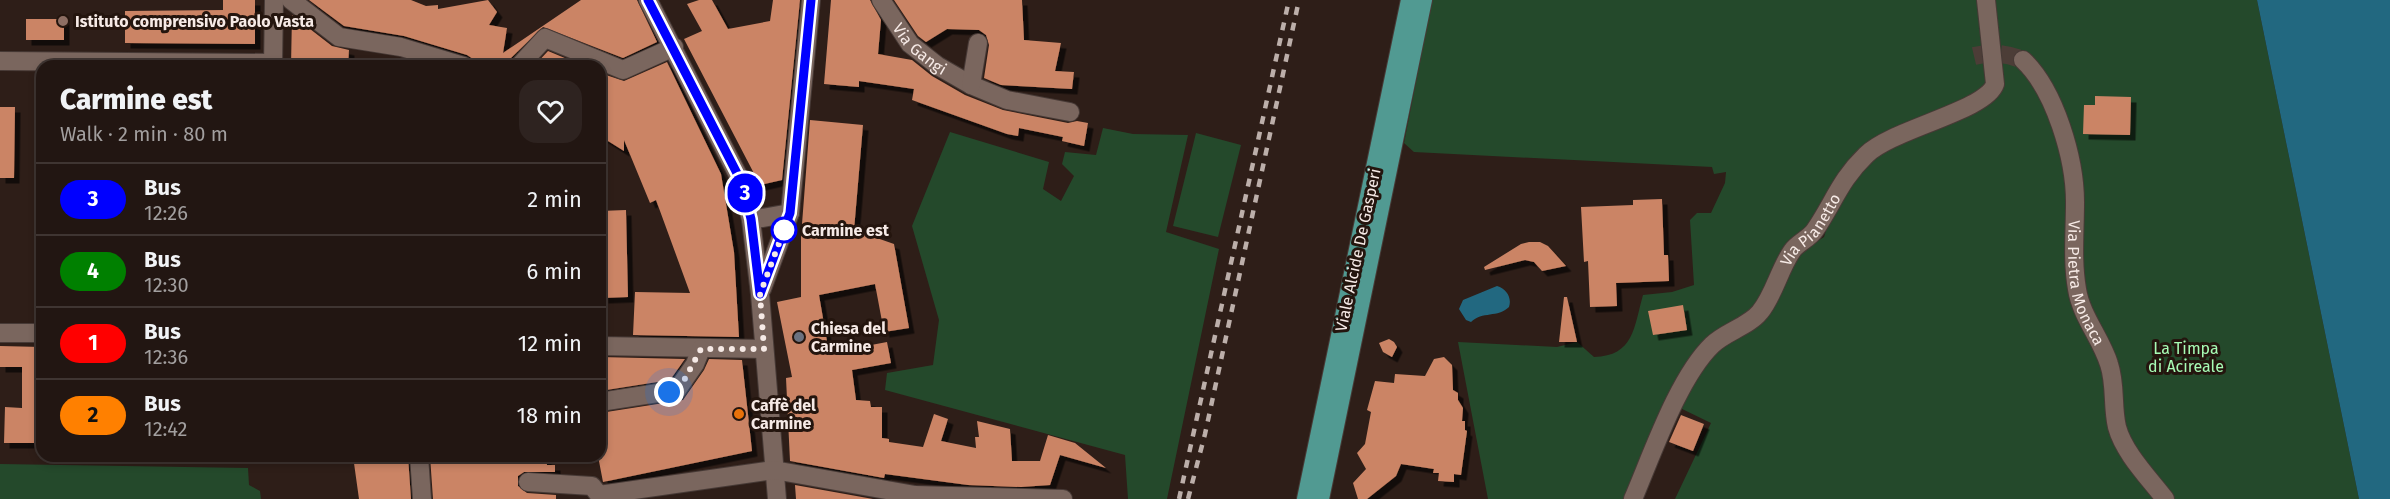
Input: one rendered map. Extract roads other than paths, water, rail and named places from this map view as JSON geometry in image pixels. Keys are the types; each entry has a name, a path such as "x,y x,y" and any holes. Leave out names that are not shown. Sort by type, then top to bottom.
{"main road":[{"name":"Viale Alcide De Gasperi","path":"1306,499 1410,0"},
{"name":"Viale Alcide De Gasperi","path":"1320,499 1423,0"}],"street":[{"path":"273,60 274,0"},
{"path":"291,0 339,37 401,46 445,60"},
{"path":"648,0 742,183 751,219 760,294 777,499"},
{"path":"760,294 790,213 811,0"},
{"name":"Via Gangi","path":"881,0 910,44 938,66 971,85 1007,100 1070,112"},
{"name":"Via Pianetto","path":"1634,499 1669,414 1694,370 1711,346 1760,313 1792,249 1814,232 1831,198 1851,170 1869,152 1890,139 1971,106 1992,92 1995,84 1986,0"},
{"path":"525,60 545,38 599,60"},
{"name":"Via Gangi","path":"971,85 978,43"},
{"path":"606,63 623,70 674,47"},
{"name":"Via Pietra Monaca","path":"2023,60 2039,79 2062,128 2070,159 2075,200 2073,260 2077,292 2109,362 2118,429 2131,453 2164,499"},
{"path":"0,61 36,62"},
{"path":"751,219 790,213"},
{"path":"0,333 36,333"},
{"path":"606,346 764,349"},
{"path":"606,401 677,390 695,364 701,349"},
{"path":"419,462 422,499"},
{"path":"528,482 565,491 592,486 599,495 774,470 915,495 1063,499"}],"water":[{"path":"2257,0 2390,0 2390,499 2359,499"},
{"path":"1497,286 1508,294 1509,307 1471,322 1466,320 1459,309 1463,300"}],"tunnel":[{"path":"1974,56 1998,54 2023,60"}],"railway":[{"path":"1179,499 1289,0"},
{"path":"1188,499 1205,434 1299,0"}],"place":[{"name":"Istituto comprensivo Paolo Vasta","path":"63,21"},
{"name":"Carmine est","path":"784,230"},
{"name":"Chiesa del Carmine","path":"799,337"},
{"name":"Caffè del Carmine","path":"739,414"}],"park label":[{"name":"La Timpa di Acireale","path":"2186,357"}]}
